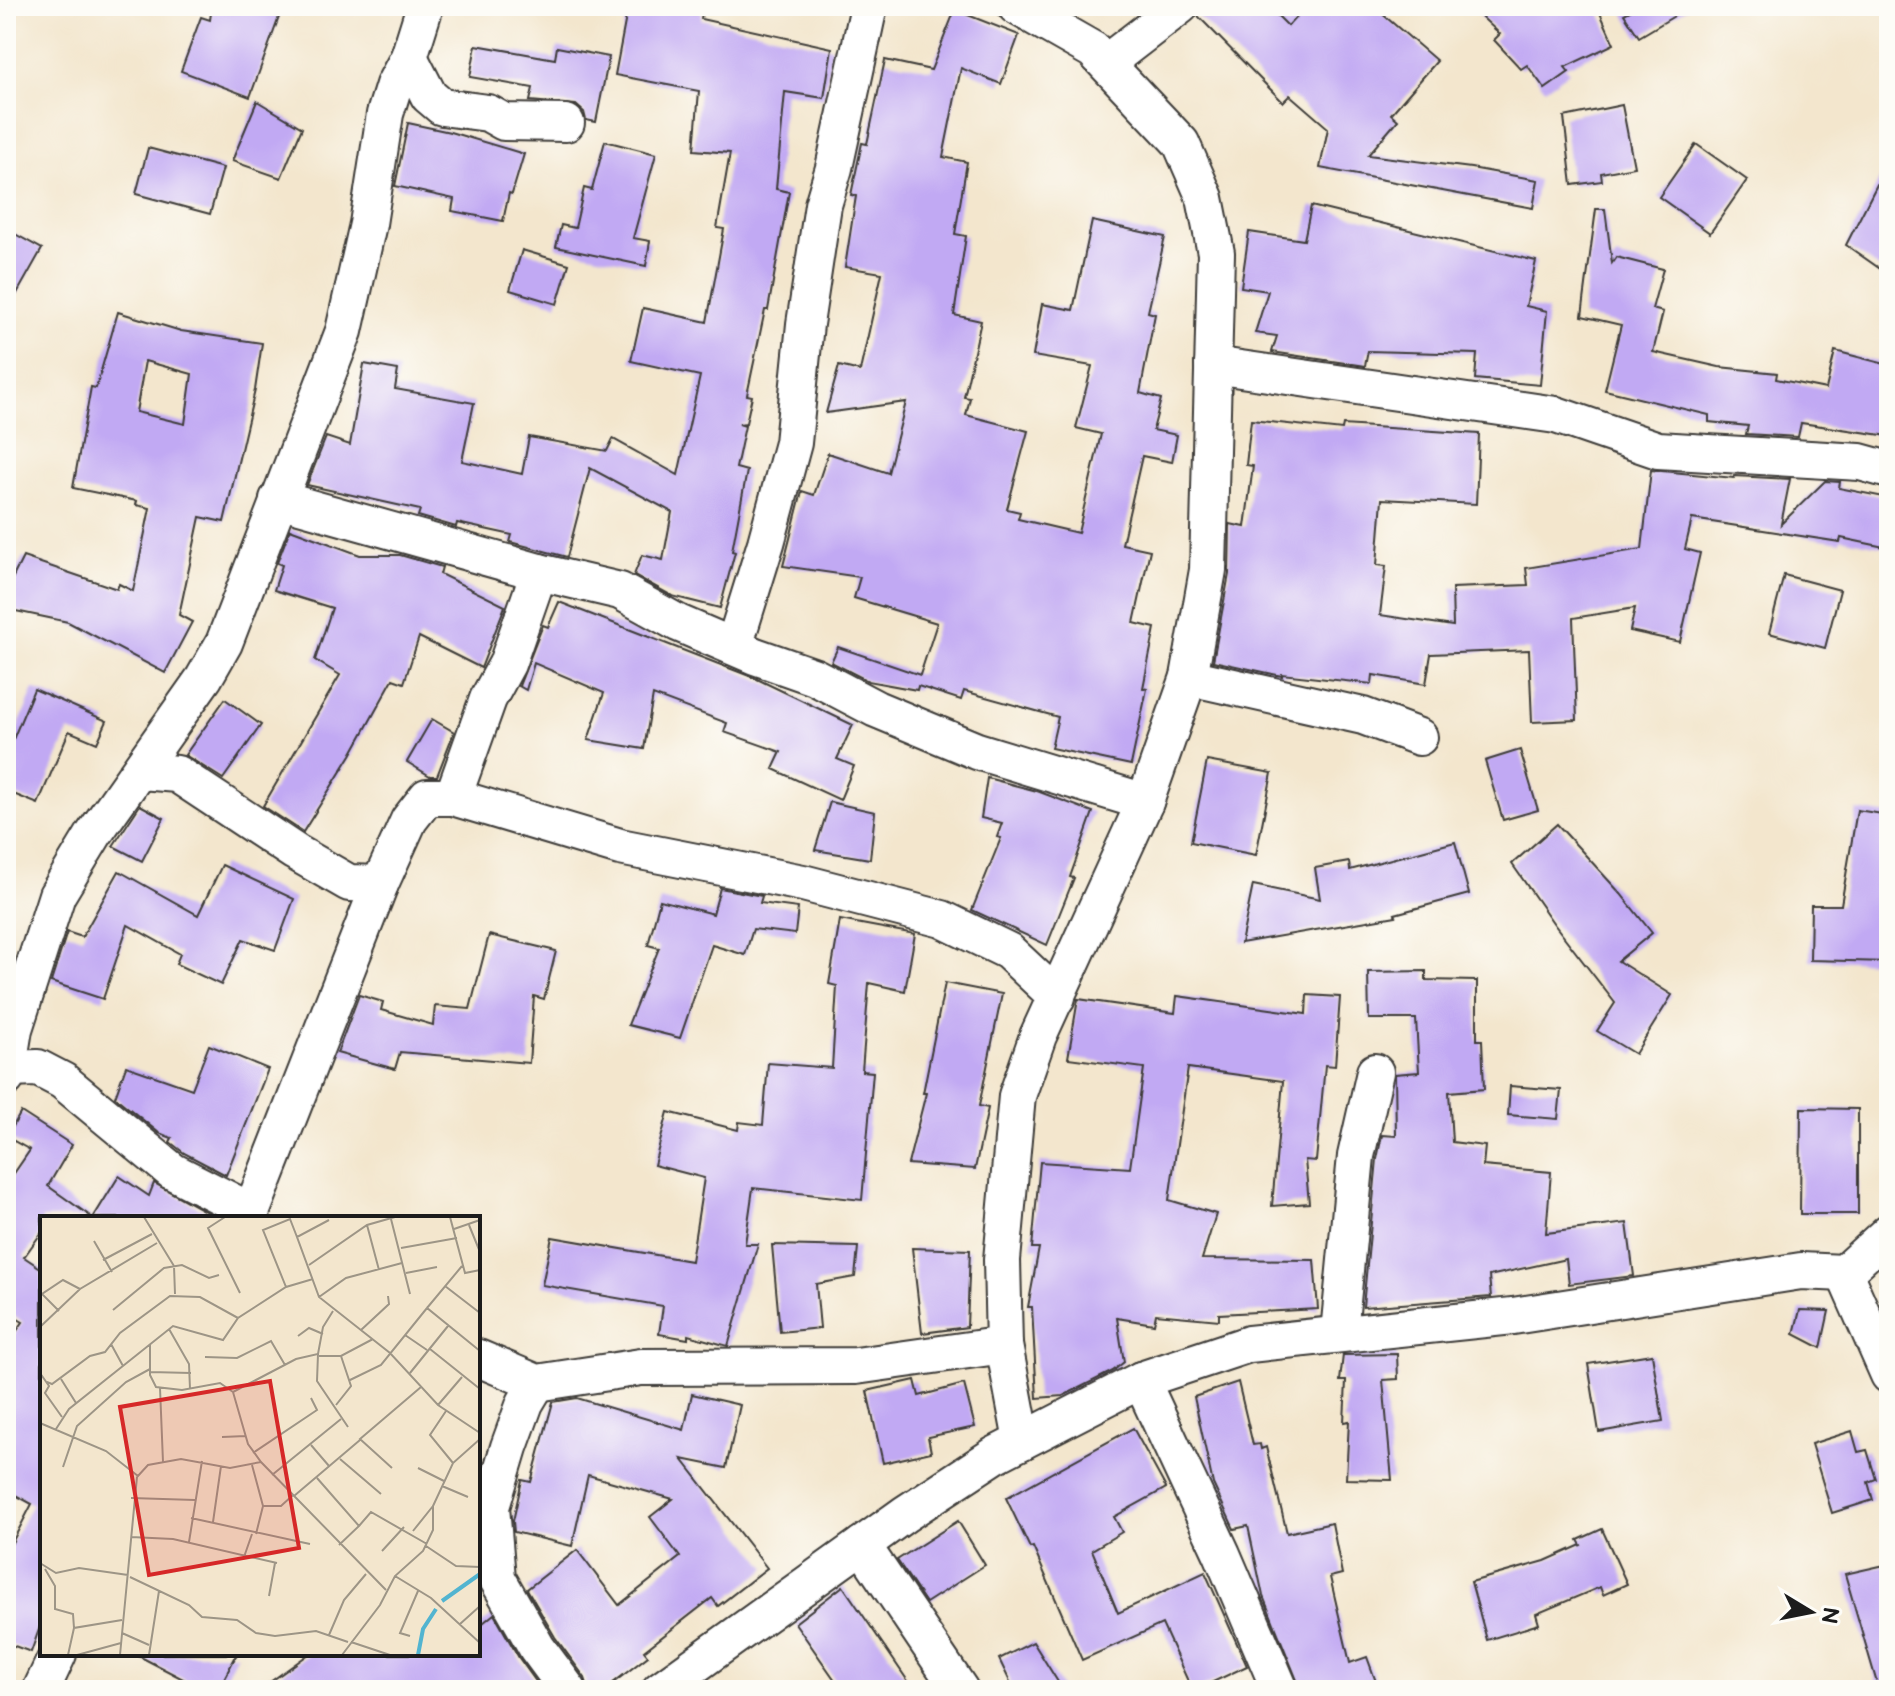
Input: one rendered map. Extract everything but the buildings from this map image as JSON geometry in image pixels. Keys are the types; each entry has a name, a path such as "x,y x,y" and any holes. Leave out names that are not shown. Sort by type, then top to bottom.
{"street":[{"path":"425,6 409,57 394,85 385,114 368,224 344,331 224,643 141,771 94,834 57,895 14,1029 7,1074 38,1068 63,1081 172,1171 250,1215 380,884 409,820 427,797 453,797 620,847 803,883 942,919 1008,951 1057,997"},
{"path":"734,646 793,443 805,324 823,205 869,6"},
{"path":"1016,6 1093,50 1181,143 1205,198 1216,253 1208,570 1189,677 1145,802 1038,1036 1017,1096 1002,1260 1004,1345 1022,1441"},
{"path":"1106,63 1180,6"},
{"path":"409,57 429,96 442,107 488,113 504,122 566,123"},
{"path":"1213,365 1556,415 1658,450 1860,462 1889,470"},
{"path":"278,499 539,572 620,591 678,623 815,677 876,709 977,751 1145,802"},
{"path":"453,797 488,699 507,664 539,572"},
{"path":"1189,677 1363,716 1419,737"},
{"path":"141,771 177,774 295,852 349,883 380,884"},
{"path":"1339,1333 1356,1156 1375,1072"},
{"path":"660,1690 862,1545 995,1455 1141,1380 1249,1344 1513,1316 1801,1271 1844,1273 1889,1232"},
{"path":"1844,1273 1889,1375"},
{"path":"480,1359 537,1383 641,1367 856,1366 1004,1345"},
{"path":"1141,1380 1222,1554 1280,1690"},
{"path":"537,1383 525,1403 491,1507 497,1578 537,1648 568,1690"},
{"path":"862,1545 960,1690"},
{"path":"41,1690 57,1656"}]}
